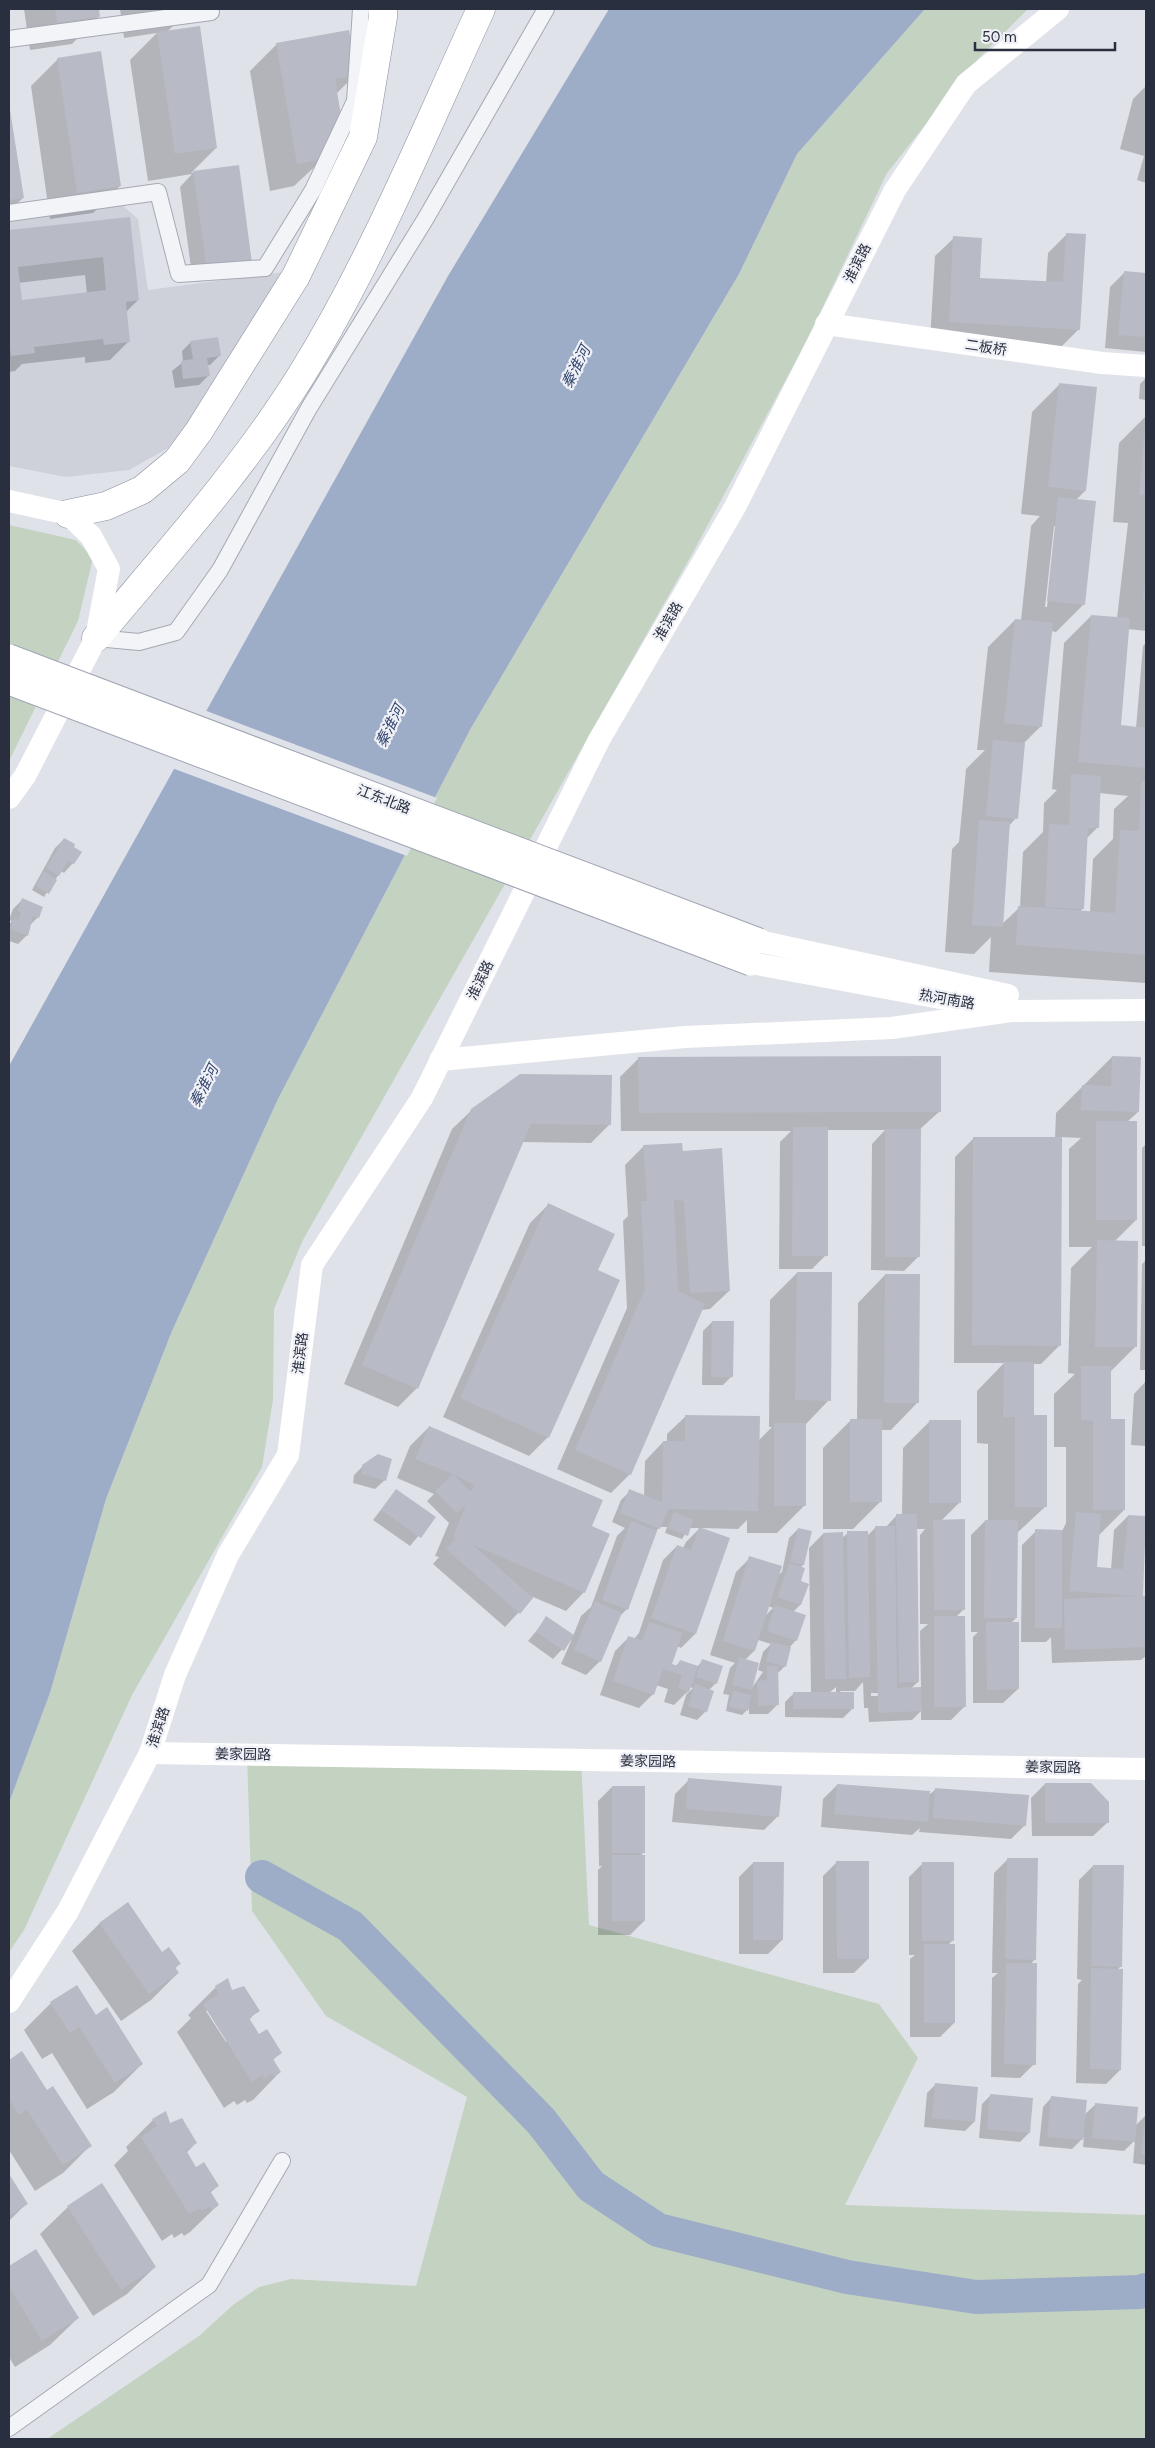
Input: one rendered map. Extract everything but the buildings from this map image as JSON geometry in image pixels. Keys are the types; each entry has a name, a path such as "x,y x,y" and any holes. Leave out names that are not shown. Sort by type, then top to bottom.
{"highway":[{"path":"68,514 106,506 142,490 177,461 199,431 296,276 363,137 383,17 382,9"},
{"path":"96,638 232,475 301,376 350,292 481,9"}],"main road":[{"name":"江东北路","path":"9,657 755,952"},
{"name":"江东北路","path":"9,682 755,952"}],"street":[{"path":"9,213 158,192 179,274 265,268 313,190 355,101 361,9"},
{"path":"96,638 139,642 176,632 220,570 309,408 426,218 546,9"},
{"name":"淮滨路","path":"9,2002 68,1911 150,1752 175,1675 228,1555 288,1455 312,1265 422,1098 599,740 735,506 895,190 966,84 1058,9"},
{"path":"9,39 211,12"},
{"name":"二板桥","path":"826,324 1102,364 1146,366"},
{"path":"9,501 68,514 91,536 109,568 96,638 25,776 9,798"},
{"name":"热河南路","path":"755,952 1011,996 1146,994"},
{"name":"热河南路","path":"755,952 1011,1011 1146,1010"},
{"path":"440,1060 685,1036 892,1028 1011,1011"},
{"name":"姜家园路","path":"150,1752 1146,1769"},
{"path":"9,2428 209,2285 282,2161"}],"shaded area":[{"path":"122,205 138,219 148,290 300,270 199,431 129,470 66,477 9,466 9,220"}],"green space":[{"path":"925,9 1028,9 977,60 887,173 805,344 691,556 303,1240 274,1309 273,1400 262,1467 132,1695 24,1930 9,1952 9,1803 50,1693 106,1499 172,1331 278,1099 471,728 739,274 797,154"},
{"path":"9,525 76,540 93,558 78,621 9,761"},
{"path":"247,1754 581,1759 589,1925 879,2004 918,2058 845,2205 1146,2215 1146,2439 47,2439 199,2336 233,2305 259,2287 291,2279 416,2286 467,2097 326,2016 252,1911"}],"water":[{"name":"秦淮河","path":"609,9 925,9 797,154 739,274 471,728 278,1099 172,1331 106,1499 50,1693 9,1803 9,1066 448,276"}],"pier":[{"path":"204,710 437,798 407,856 172,768"}],"waterway":[{"path":"262,1877 350,1926 541,2121 591,2186 658,2230 847,2277 976,2297 1140,2292 1146,2290"}]}
